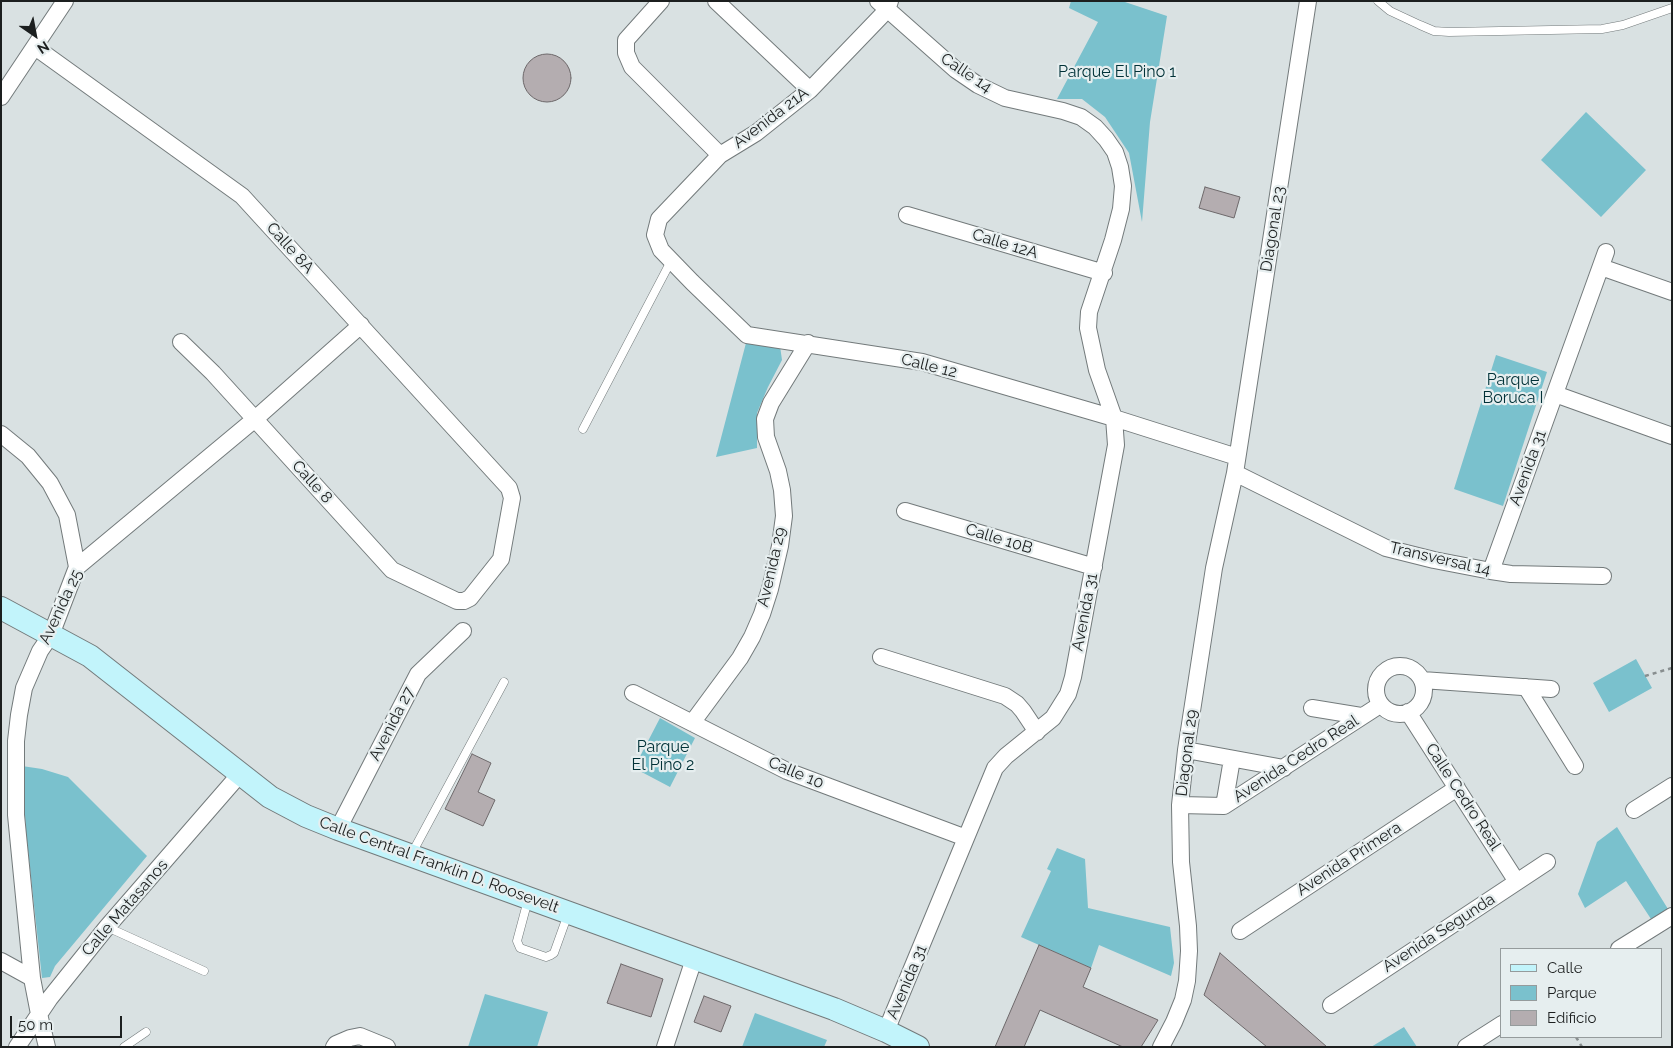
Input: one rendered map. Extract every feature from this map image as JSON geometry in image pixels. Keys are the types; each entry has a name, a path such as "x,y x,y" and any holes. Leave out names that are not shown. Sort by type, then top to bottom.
{"main road":[{"name":"Calle Central Franklin D. Roosevelt","path":"1,608 90,656 270,797 306,816 694,960 834,1009 918,1047"}],"street":[{"path":"1,97 65,1"},
{"path":"661,1 626,40 626,53 632,66 720,155"},
{"path":"716,1 810,90"},
{"name":"Diagonal 23","path":"1236,465 1308,1"},
{"name":"Avenida 21A","path":"655,235 659,219 720,155 756,133 810,90 885,4"},
{"name":"Calle 14","path":"885,4 956,70 978,85 1005,98 1081,117 1095,127 1114,152"},
{"name":"Calle 8A","path":"35,47 242,196 509,488 512,498 501,559 470,598 464,601 457,601"},
{"name":"Avenida 31","path":"886,1031 995,768 1006,756 1053,718 1068,694 1073,677 1116,445 1114,418 1097,370 1088,328 1089,312 1104,273 1120,209 1122,194 1120,168 1114,152"},
{"name":"Calle 12A","path":"907,215 1104,273"},
{"name":"Calle 12","path":"655,235 661,250 747,334 922,362 1114,418 1236,465"},
{"name":"Avenida 31","path":"1490,571 1606,252"},
{"path":"1601,267 1672,292"},
{"name":"Avenida 25","path":"47,1047 32,978 16,816 16,741 19,715 24,688 40,651 51,635 77,567 255,419 361,325"},
{"name":"Calle 8","path":"181,342 213,373 386,565 399,574 457,601"},
{"name":"Avenida 29","path":"692,723 744,651 762,614 770,589 780,546 784,516 782,490 778,471 766,437 765,419 771,404 808,343"},
{"path":"1555,394 1672,436"},
{"path":"1,434 28,456 50,483 67,515 77,567"},
{"name":"Transversal 14","path":"1236,465 1386,548 1434,560 1511,574 1603,576"},
{"name":"Diagonal 29","path":"1161,1047 1183,1000 1187,981 1189,951 1181,862 1180,805 1186,750 1214,568 1236,465"},
{"name":"Calle 10B","path":"905,511 1094,567"},
{"name":"Avenida 27","path":"338,829 418,674 463,631"},
{"path":"881,657 1005,696 1017,704 1037,732"},
{"path":"1395,666 1411,668 1422,680 1424,688 1420,702 1408,712 1401,714 1393,713 1380,704 1376,697 1375,689 1381,674 1395,666"},
{"path":"1422,680 1551,688"},
{"path":"1526,687 1575,766"},
{"name":"Calle 10","path":"633,693 786,772 966,838"},
{"name":"Avenida Cedro Real","path":"1180,805 1224,806 1380,704"},
{"path":"1312,708 1361,716"},
{"name":"Calle Cedro Real","path":"1408,712 1517,882"},
{"path":"1186,750 1284,768"},
{"path":"1224,806 1232,758"},
{"name":"Calle Matasanos","path":"16,1047 39,1014 107,927 240,774"},
{"path":"1634,810 1672,786"},
{"name":"Avenida Primera","path":"1240,931 1458,788"},
{"path":"1,807 16,816"},
{"name":"Avenida Segunda","path":"1331,1005 1547,862"},
{"path":"1622,948 1672,916"},
{"path":"665,1047 694,960"},
{"path":"1,961 32,978"},
{"path":"1466,1047 1500,1025"},
{"path":"334,1047 336,1044 350,1038 360,1036 383,1046"}],"lane":[{"path":"1378,1 1390,11 1420,25 1434,31 1449,32 1602,29 1623,25 1672,8"},
{"path":"583,428 671,260"},
{"path":"411,855 504,682"},
{"path":"529,898 517,941 520,948 546,957 554,953 568,912"},
{"path":"107,927 204,971"},
{"path":"124,1047 146,1032"}],"path":[{"path":"1645,676 1672,668"}],"green space":[{"name":"Parque El Pino 1","path":"1071,1 1122,1 1167,16 1150,122 1142,222 1129,153 1105,117 1082,99 1057,99 1098,22 1069,8"},
{"path":"1586,112 1646,170 1601,217 1541,160"},
{"path":"746,343 780,346 782,360 757,413 757,448 716,457"},
{"name":"Parque Boruca I","path":"1496,355 1547,372 1503,506 1454,489"},
{"path":"1636,659 1652,688 1609,712 1593,683"},
{"name":"Parque El Pino 2","path":"660,718 695,738 670,787 634,768"},
{"path":"22,766 42,769 68,777 147,856 55,966 50,977 42,978 26,832"},
{"path":"1617,827 1668,909 1651,919 1626,881 1585,908 1578,894 1597,842"},
{"path":"1057,848 1085,859 1088,908 1170,927 1174,963 1171,976 1099,945 1091,968 1021,937 1051,871 1047,869"},
{"path":"485,994 548,1012 537,1047 468,1047"},
{"path":"755,1013 827,1040 824,1047 742,1047"},
{"path":"1404,1027 1417,1047 1371,1047"}],"building":[{"path":"542,54 552,54 561,58 567,64 570,69 570,87 561,98 552,102 542,102 533,98 527,92 523,83 523,73 527,64 533,58"},
{"path":"1205,187 1240,197 1234,218 1199,208"},
{"path":"472,754 491,763 478,792 495,800 483,826 445,809"},
{"path":"1039,945 1091,968 1083,987 1158,1020 1141,1047 1123,1047 1040,1010 1024,1047 995,1047"},
{"path":"1220,953 1327,1047 1267,1047 1204,995"},
{"path":"621,964 663,979 651,1017 607,1003"},
{"path":"704,996 731,1006 721,1032 694,1022"}]}
